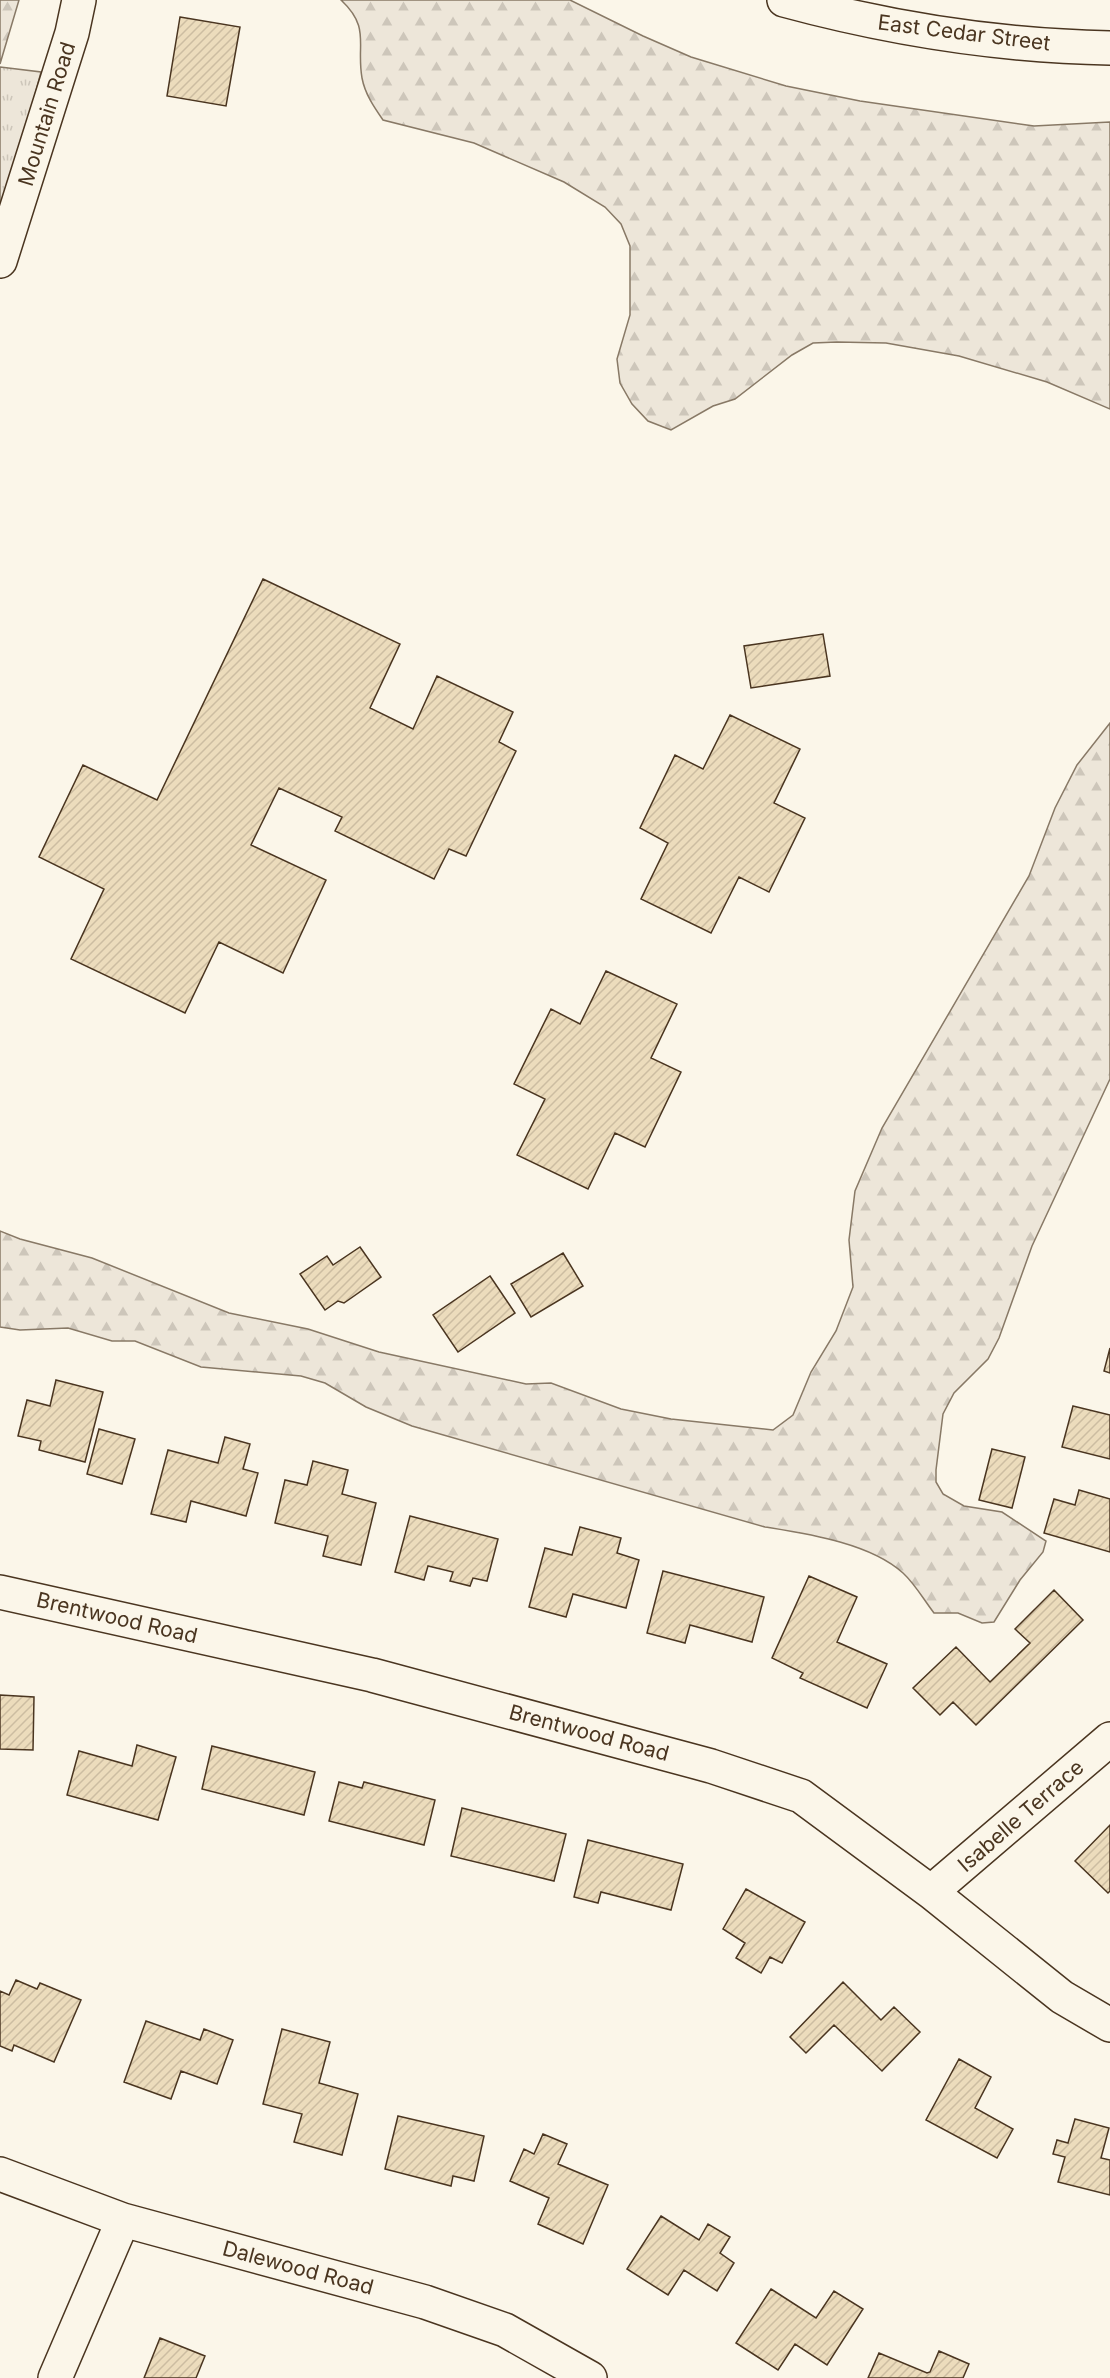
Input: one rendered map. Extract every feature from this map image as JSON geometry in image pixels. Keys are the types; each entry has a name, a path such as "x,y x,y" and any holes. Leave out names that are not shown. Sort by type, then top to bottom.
{"street":[{"name":"Mountain Road","path":"0,261 72,33 80,0"},
{"name":"East Cedar Street","path":"784,0 859,19 940,34 1012,42 1110,48"},
{"name":"Brentwood Road","path":"0,1592 372,1675 711,1766 801,1796 931,1892 1062,1997 1110,2025"},
{"name":"Isabelle Terrace","path":"931,1892 1110,1738"},
{"name":"Dalewood Road","path":"0,2174 123,2220 425,2302 506,2330 590,2378"},
{"path":"55,2378 123,2220"}],"green space":[{"path":"0,0 19,0 0,64"},
{"path":"341,0 570,0 691,57 786,86 860,101 1034,126 1110,122 1110,409 1047,382 959,356 886,343 837,342 813,343 792,355 735,399 713,406 671,430 648,421 632,404 620,383 617,359 630,315 630,246 621,224 605,207 564,182 474,143 383,120 363,84 360,37 356,19"},
{"path":"0,67 41,72 0,228"},
{"path":"1110,723 1110,1079 1032,1246 999,1338 988,1359 954,1393 943,1414 936,1482 943,1494 964,1506 1002,1512 1046,1541 1043,1552 1020,1580 994,1622 982,1623 958,1613 934,1613 903,1573 874,1554 856,1547 838,1541 765,1527 412,1426 366,1407 325,1383 301,1376 201,1367 135,1341 112,1341 68,1328 20,1330 0,1327 0,1231 20,1239 92,1258 229,1313 308,1329 379,1352 526,1384 551,1383 621,1409 671,1419 773,1430 793,1415 811,1372 836,1331 853,1287 849,1240 855,1191 882,1128 1029,876 1055,808 1077,765"}],"building":[{"path":"180,17 240,27 226,106 167,96"},
{"path":"263,579 400,644 370,708 413,729 437,676 513,712 499,742 516,751 466,856 449,849 434,879 335,831 342,817 279,788 251,845 326,880 283,973 219,942 185,1013 71,959 104,889 39,857 83,765 157,800"},
{"path":"823,634 830,676 751,688 744,646"},
{"path":"730,715 800,749 774,803 805,818 769,892 739,877 711,933 641,899 668,843 640,828 675,755 703,769"},
{"path":"606,971 677,1004 651,1058 681,1072 645,1147 615,1133 588,1189 517,1155 545,1099 514,1084 551,1009 580,1024"},
{"path":"360,1247 381,1277 344,1303 338,1301 325,1310 300,1274 327,1256 333,1265"},
{"path":"563,1253 583,1286 531,1317 511,1284"},
{"path":"490,1276 515,1313 458,1352 433,1315"},
{"path":"1110,1348 1110,1373 1104,1371"},
{"path":"56,1380 103,1392 85,1462 39,1450 41,1441 18,1436 27,1400 50,1406"},
{"path":"1073,1406 1110,1415 1110,1459 1062,1447"},
{"path":"99,1429 135,1439 122,1484 87,1474"},
{"path":"225,1437 250,1444 243,1469 258,1473 246,1516 191,1501 186,1522 151,1514 168,1450 218,1463"},
{"path":"992,1449 1025,1457 1012,1508 979,1500"},
{"path":"313,1461 348,1470 342,1494 376,1503 361,1565 323,1556 328,1536 275,1523 285,1480 307,1485"},
{"path":"1079,1490 1110,1499 1110,1552 1044,1533 1054,1499 1075,1505"},
{"path":"410,1516 498,1539 487,1581 473,1578 470,1586 450,1581 453,1572 428,1566 424,1580 395,1572"},
{"path":"580,1527 621,1538 617,1553 639,1560 626,1608 573,1594 566,1617 529,1607 545,1548 572,1555"},
{"path":"663,1571 764,1597 752,1642 690,1625 685,1643 647,1633"},
{"path":"809,1576 857,1597 837,1642 887,1664 867,1708 800,1678 803,1673 772,1658"},
{"path":"1054,1590 1083,1620 976,1725 953,1702 940,1715 913,1688 956,1647 990,1682 1030,1643 1015,1629"},
{"path":"0,1695 34,1697 33,1750 0,1749"},
{"path":"137,1745 176,1757 158,1820 67,1795 79,1751 132,1766"},
{"path":"212,1746 315,1772 304,1815 202,1789"},
{"path":"339,1782 362,1788 364,1782 435,1800 424,1845 329,1821"},
{"path":"462,1808 566,1834 554,1881 451,1856"},
{"path":"1110,1825 1110,1891 1108,1893 1075,1861"},
{"path":"588,1840 683,1864 671,1910 601,1892 598,1903 574,1897"},
{"path":"746,1889 805,1922 782,1963 770,1957 761,1973 736,1958 745,1943 723,1929"},
{"path":"16,1980 37,1989 40,1983 81,2000 54,2062 14,2045 12,2051 0,2046 0,1991 9,1995"},
{"path":"843,1982 881,2020 894,2007 920,2032 882,2071 834,2025 806,2053 790,2037"},
{"path":"146,2021 200,2040 204,2029 233,2040 217,2084 181,2071 171,2099 124,2082"},
{"path":"282,2029 330,2042 319,2083 358,2094 342,2155 294,2142 302,2114 263,2104"},
{"path":"959,2059 991,2077 975,2108 1013,2129 997,2158 926,2120"},
{"path":"398,2116 484,2136 474,2181 453,2176 451,2186 385,2169"},
{"path":"1075,2119 1109,2128 1101,2158 1110,2160 1110,2195 1058,2182 1065,2157 1053,2154 1057,2140 1068,2143"},
{"path":"543,2134 567,2144 558,2164 608,2185 583,2244 538,2224 549,2198 510,2181 524,2149 534,2154"},
{"path":"661,2216 699,2240 708,2224 730,2237 720,2253 734,2263 717,2291 684,2270 668,2295 627,2269"},
{"path":"771,2289 816,2318 834,2291 863,2309 827,2365 795,2344 778,2370 736,2343"},
{"path":"160,2338 205,2356 196,2378 144,2378"},
{"path":"939,2351 969,2364 963,2378 868,2378 879,2353 927,2373 930,2372"}]}
